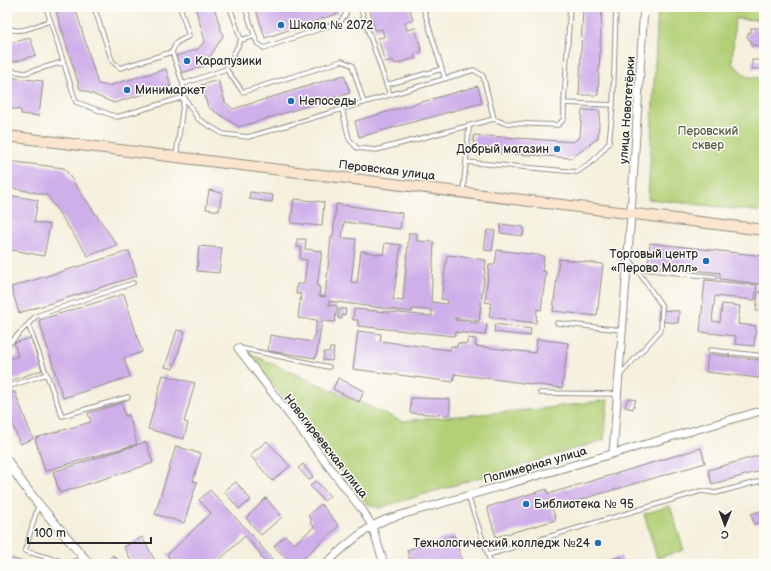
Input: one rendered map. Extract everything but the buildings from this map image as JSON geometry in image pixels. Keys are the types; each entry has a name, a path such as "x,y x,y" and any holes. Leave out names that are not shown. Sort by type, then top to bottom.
{"main road":[{"name":"Перовская улица","path":"7,136 764,230"}],"street":[{"name":"улица Новотетёрки","path":"613,453 632,214 644,7"},
{"name":"Новогиреевская улица","path":"238,348 363,512 372,526 384,564"},
{"name":"Полимерная улица","path":"325,564 359,534 387,519 763,410"},
{"path":"7,460 38,505 87,561"}],"lane":[{"path":"46,7 76,102 116,117 184,97"},
{"path":"94,7 112,61 120,68 172,52"},
{"path":"176,157 184,97 183,84 172,52 176,43 189,36 180,7"},
{"path":"183,84 226,69 241,40 230,7"},
{"path":"245,7 258,43 264,48 340,22 346,14 347,7"},
{"path":"360,7 390,95"},
{"path":"422,7 445,79"},
{"path":"342,109 349,139 357,148 370,150 376,150 494,120 504,123 558,125 564,120 570,7"},
{"path":"466,162 577,172 594,161 609,143 613,105 616,7"},
{"path":"7,27 11,30 20,31 50,21"},
{"path":"241,40 255,36"},
{"path":"226,69 243,92 342,61 352,65 364,103"},
{"path":"7,70 25,72 63,62"},
{"path":"386,85 442,69"},
{"path":"184,97 198,119 223,134 248,137 474,70 483,76 494,120"},
{"path":"564,103 613,105"},
{"path":"462,192 469,126"},
{"path":"619,376 661,330 662,306 628,257"},
{"path":"635,268 715,277"},
{"path":"7,346 36,316 133,283"},
{"path":"557,323 622,330"},
{"path":"28,324 62,416 128,397"},
{"path":"238,348 329,367"},
{"path":"710,350 764,356"},
{"path":"7,387 47,374"},
{"path":"540,393 618,394"},
{"path":"763,410 764,394"},
{"path":"488,555 701,491 716,493 764,480"},
{"path":"468,496 491,564"},
{"path":"38,505 26,551 67,563 87,561"},
{"path":"758,564 764,562"}],"green space":[{"name":"Перовский сквер","path":"658,7 764,7 764,20 735,19 732,63 747,77 764,78 764,212 648,199"},
{"path":"248,353 401,421 539,409 608,400 604,440 379,508 367,504"},
{"path":"670,506 684,550 657,558 644,514"}],"place":[{"name":"Школа № 2072","path":"281,25"},
{"name":"Карапузики","path":"187,61"},
{"name":"Минимаркет","path":"127,90"},
{"name":"Непоседы","path":"291,101"},
{"name":"Добрый магазин","path":"557,149"},
{"name":"Торговый центр «Перово Молл»","path":"706,261"},
{"name":"Библиотека № 95","path":"526,504"},
{"name":"Технологический колледж №24","path":"598,543"}]}
